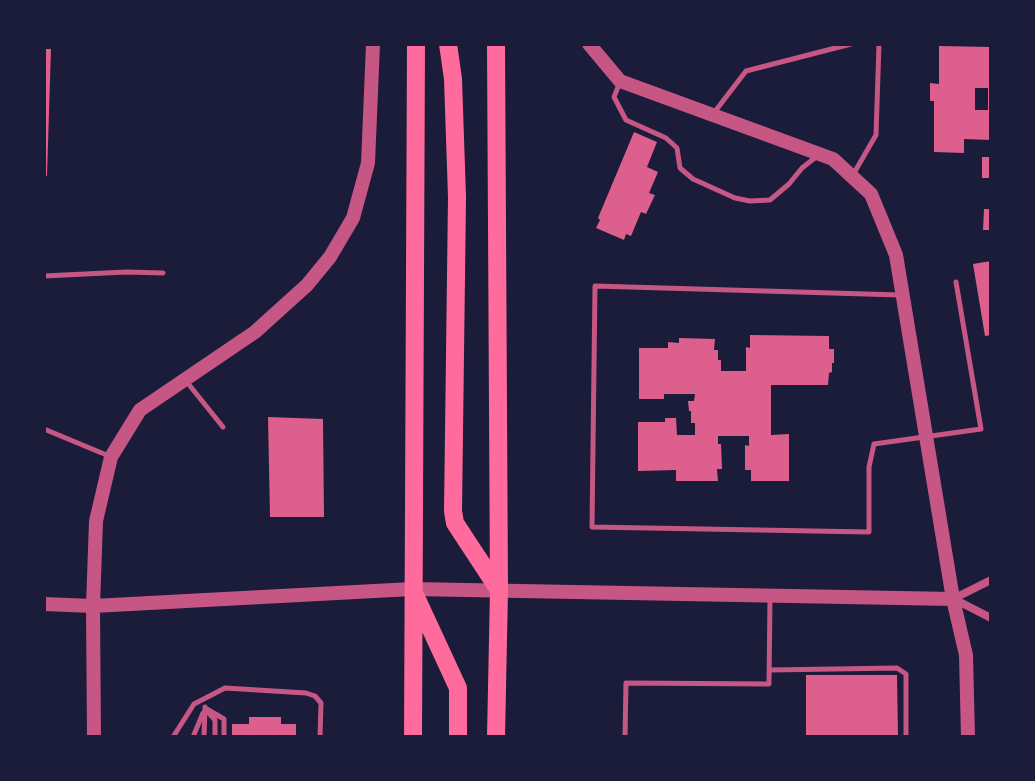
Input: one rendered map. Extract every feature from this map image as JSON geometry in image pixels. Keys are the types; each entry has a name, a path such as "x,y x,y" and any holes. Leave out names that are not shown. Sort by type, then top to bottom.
{"highway":[{"path":"413,737 416,44"},
{"path":"448,44 453,79 457,197 453,511 455,523 499,590"},
{"path":"496,44 499,590 496,737"},
{"path":"412,589 458,688 458,737"}],"street":[{"path":"94,737 96,521 111,457 140,410 255,332 307,285 330,257 353,218 368,163 373,44"},
{"path":"589,44 620,81 833,159 871,194 896,255 953,599 966,655 968,737"},
{"path":"953,599 991,580"},
{"path":"44,604 93,606 412,589 499,590 953,599 991,618"}],"lane":[{"path":"713,115 746,71 851,44"},
{"path":"852,177 876,135 879,44"},
{"path":"620,81 614,97 626,120 666,138 677,148 680,168 693,179 735,198 770,200 820,154"},
{"path":"44,276 163,273"},
{"path":"901,295 595,286 592,527 869,532 869,467 874,444 981,429 956,282"},
{"path":"184,379 223,427"},
{"path":"44,429 111,457"},
{"path":"625,737 626,683 769,684 770,595"},
{"path":"770,670 897,668 906,674 906,737"},
{"path":"173,737 194,704 225,688 315,696 321,703 320,737"},
{"path":"204,737 205,698"},
{"path":"193,737 205,708"},
{"path":"205,708 215,720 215,737"},
{"path":"205,708 224,719 224,737"}],"building":[{"path":"939,46 991,47 991,140 964,139 964,153 934,152 934,101 930,101 930,83 939,84","holes":["975,88 988,88 988,110 975,110"]},
{"path":"44,49 51,49 47,176 44,176"},
{"path":"634,132 657,142 647,167 658,172 649,193 655,195 646,214 641,212 631,236 626,234 624,240 596,228"},
{"path":"982,157 991,157 991,178 982,178"},
{"path":"984,209 991,209 991,230 983,230"},
{"path":"991,261 991,335 985,336 973,264"},
{"path":"750,335 829,336 829,349 834,349 828,385 771,385 771,435 789,434 789,481 751,481 751,470 745,470 745,445 749,446 749,436 718,436 722,469 717,469 718,481 676,481 676,470 638,471 638,422 665,422 665,418 676,418 677,435 695,435 695,423 691,423 688,401 694,401 695,394 664,394 664,399 639,399 639,348 668,348 668,342 679,343 679,338 715,339 714,350 718,350 721,371 746,371 746,347 750,348"},
{"path":"268,417 323,419 324,517 270,517"},
{"path":"806,675 897,675 898,737 806,737"},
{"path":"249,717 281,717 281,724 296,724 296,737 232,737 232,724 249,724"}]}
